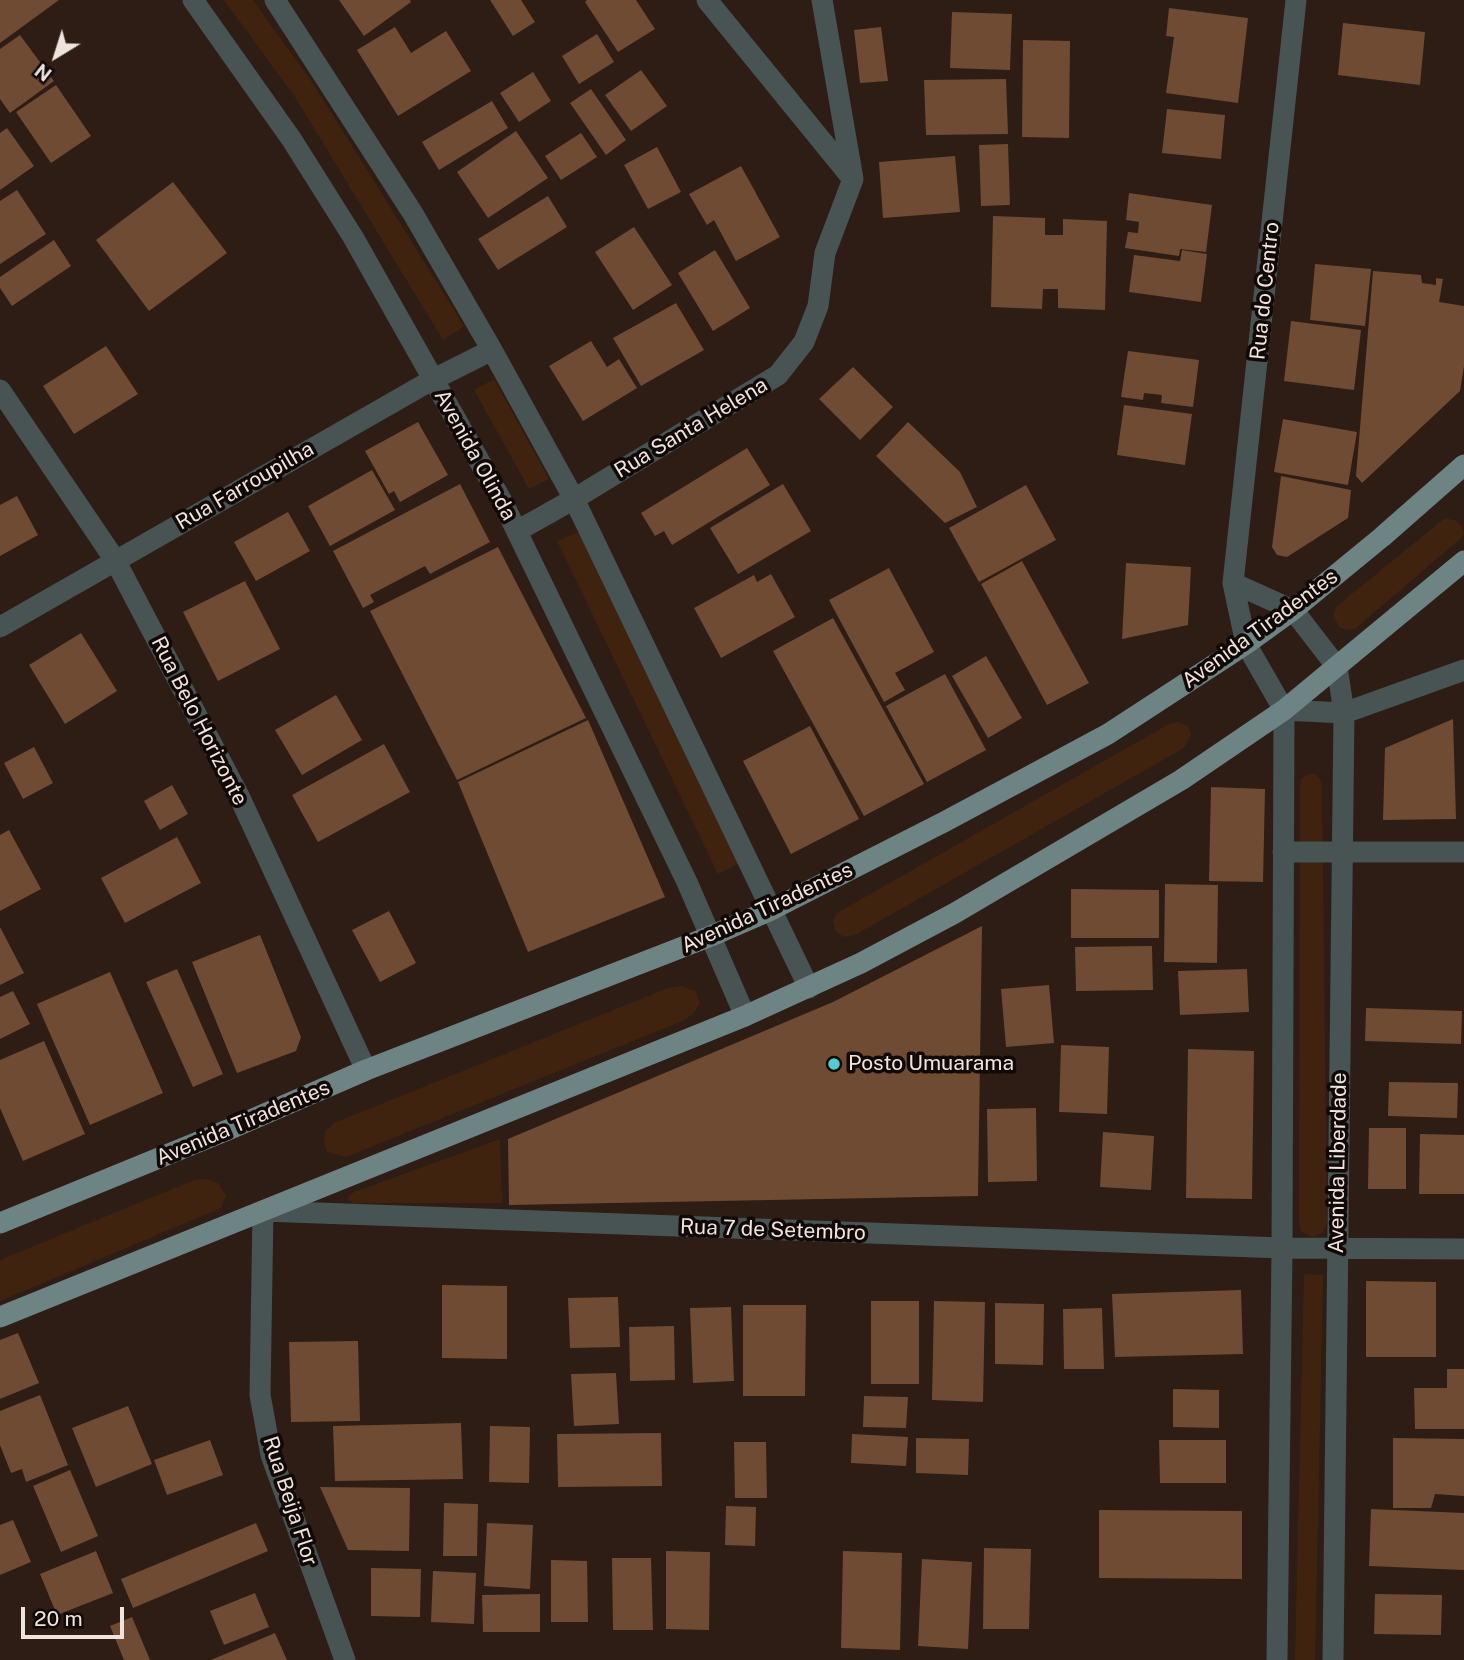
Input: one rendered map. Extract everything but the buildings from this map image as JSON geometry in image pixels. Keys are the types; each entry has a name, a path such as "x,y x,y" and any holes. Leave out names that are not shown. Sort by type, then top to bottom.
{"main road":[{"name":"Avenida Tiradentes","path":"0,1223 366,1070 771,911 944,822 1108,734 1246,644 1293,610 1382,537 1464,465"},
{"path":"0,1317 745,1016 809,988 932,925 1181,780 1283,710 1464,561"}],"street":[{"name":"Avenida Olinda","path":"193,0 292,140 353,237 517,531 682,870 745,1016"},
{"path":"275,0 412,212 574,499 809,988"},
{"path":"707,0 853,179"},
{"path":"822,0 853,179"},
{"name":"Rua do Centro","path":"1283,710 1246,644 1234,583 1296,0"},
{"name":"Rua Santa Helena","path":"517,531 778,375 804,342 818,306 824,253 853,179"},
{"name":"Rua Farroupilha","path":"0,627 432,380 492,350"},
{"name":"Rua Belo Horizonte","path":"0,390 115,560 239,796 366,1070"},
{"path":"1234,583 1293,610 1337,667"},
{"name":"Avenida Liberdade","path":"1333,1660 1344,713 1337,667"},
{"path":"1277,1660 1282,1248 1283,710 1344,713 1464,670"},
{"path":"1283,852 1464,852"},
{"name":"Rua 7 de Setembro","path":"263,1211 1337,1248"},
{"name":"Rua Beija Flor","path":"263,1211 260,1395 271,1455 345,1660"},
{"path":"1337,1248 1464,1249"}],"shaded area":[{"path":"224,0 253,0 314,85 464,326 443,340 295,97"},
{"path":"494,379 549,479 529,489 474,390"},
{"path":"1445,518 1457,521 1462,527 1464,534 1460,539 1355,629 1346,630 1339,627 1333,615 1337,606"},
{"path":"578,532 738,864 718,874 557,541"},
{"path":"1178,722 1188,726 1191,734 1184,748 855,935 844,937 835,931 833,921 836,914 844,909 1169,724"},
{"path":"1308,774 1315,774 1322,785 1327,1223 1322,1233 1313,1237 1301,1232 1299,1220 1300,786 1301,779"},
{"path":"681,986 695,991 700,1003 692,1015 680,1022 346,1157 327,1152 324,1142 326,1131 334,1123 668,988"},
{"path":"500,1139 502,1203 353,1203 347,1198 354,1192"},
{"path":"205,1179 218,1183 226,1196 221,1208 0,1301 0,1260 194,1180"},
{"path":"1304,1274 1323,1275 1315,1660 1295,1660"}],"place":[{"name":"Posto Umuarama","path":"834,1064"}]}
